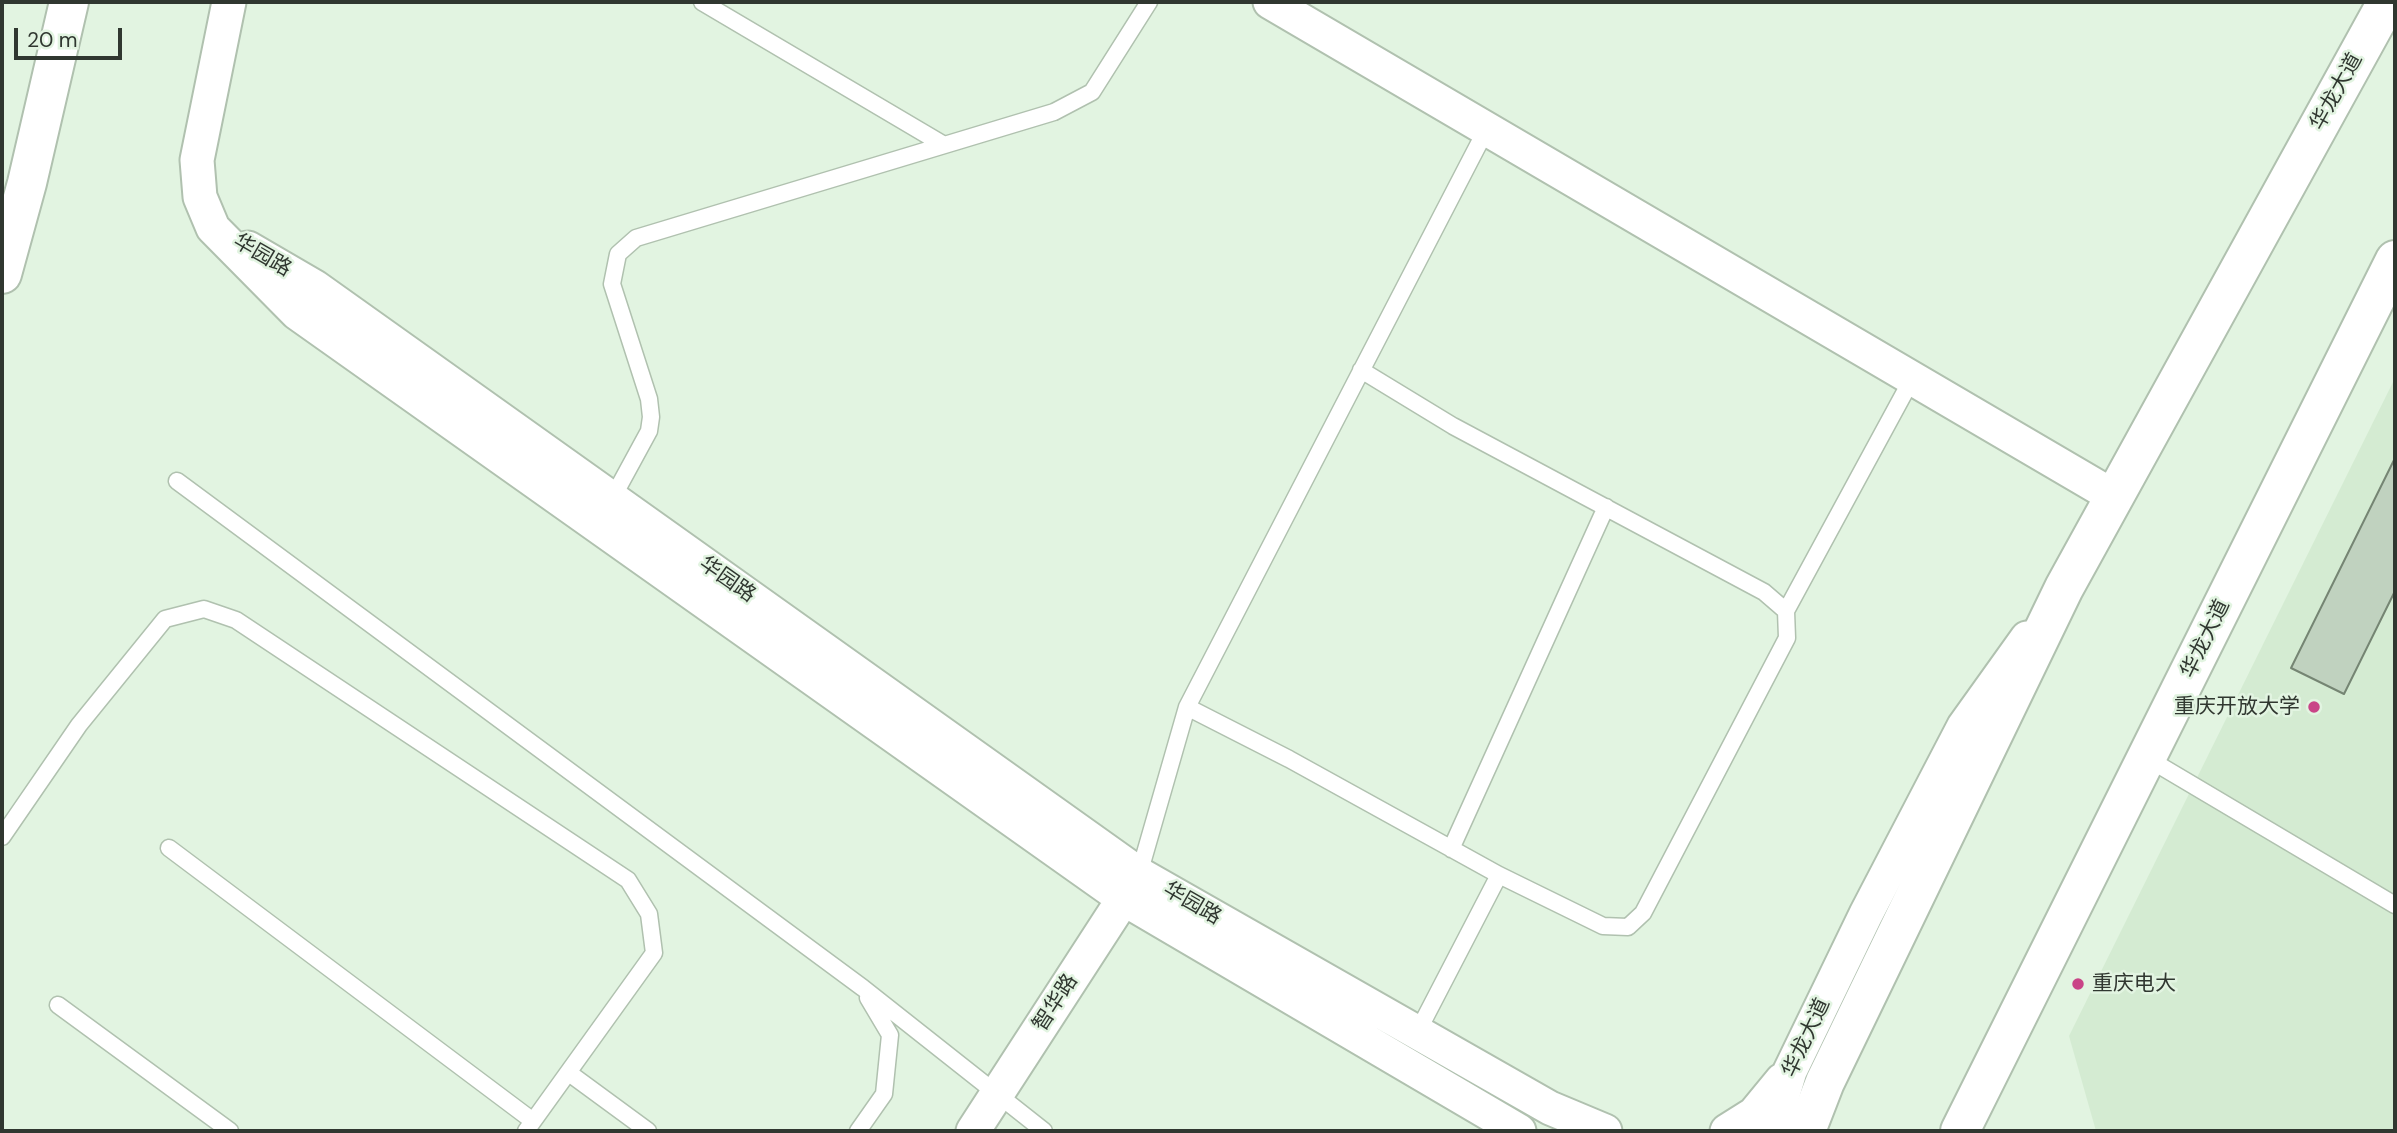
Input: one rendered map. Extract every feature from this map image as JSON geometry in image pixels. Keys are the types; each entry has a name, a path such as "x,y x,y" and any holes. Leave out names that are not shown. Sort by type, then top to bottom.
{"main road":[{"path":"2,274 27,183 69,2"},
{"name":"华龙大道","path":"1806,1131 1825,1082 2064,588 2387,2"},
{"name":"华龙大道","path":"1960,1131 2395,260"}],"street":[{"path":"213,228 200,197 197,160 229,2"},
{"path":"1270,2 2113,496"},
{"name":"华园路","path":"213,228 315,287 612,499 1132,887 1418,1032 1550,1108 1605,1131"},
{"name":"华园路","path":"213,228 297,313 1132,887 1402,1062 1520,1131"},
{"name":"华龙大道","path":"1772,1131 1790,1070 1866,915 1964,726 2064,588"},
{"name":"智华路","path":"973,1131 1132,887"},
{"path":"1727,1131 1754,1114 1790,1070"}],"lane":[{"path":"702,2 944,145"},
{"path":"612,499 649,431 651,417 649,399 612,284 618,254 636,238 1054,112 1092,92 1149,2"},
{"path":"1132,887 1187,707 1487,128"},
{"path":"1361,370 1453,426 1764,592 1786,611"},
{"path":"1187,707 1289,759 1499,875 1603,926 1628,927 1643,913 1787,638 1786,611 1913,377"},
{"path":"177,481 863,988 996,1096 1044,1131"},
{"path":"1451,849 1606,508"},
{"path":"2,837 79,725 165,619 204,609 236,620 628,880 649,914 654,953 530,1126 169,848"},
{"path":"2147,758 2395,905"},
{"path":"1402,1062 1499,875"},
{"path":"858,1131 884,1094 890,1035 863,988"},
{"path":"58,1005 230,1131"},
{"path":"569,1073 648,1131"}],"shaded area":[{"name":"重庆开放大学","path":"2395,378 2395,1131 2096,1131 2069,1036"}],"building":[{"path":"2395,458 2395,591 2344,694 2291,668"}],"place":[{"name":"重庆开放大学","path":"2314,707"},
{"name":"重庆电大","path":"2078,984"}]}
